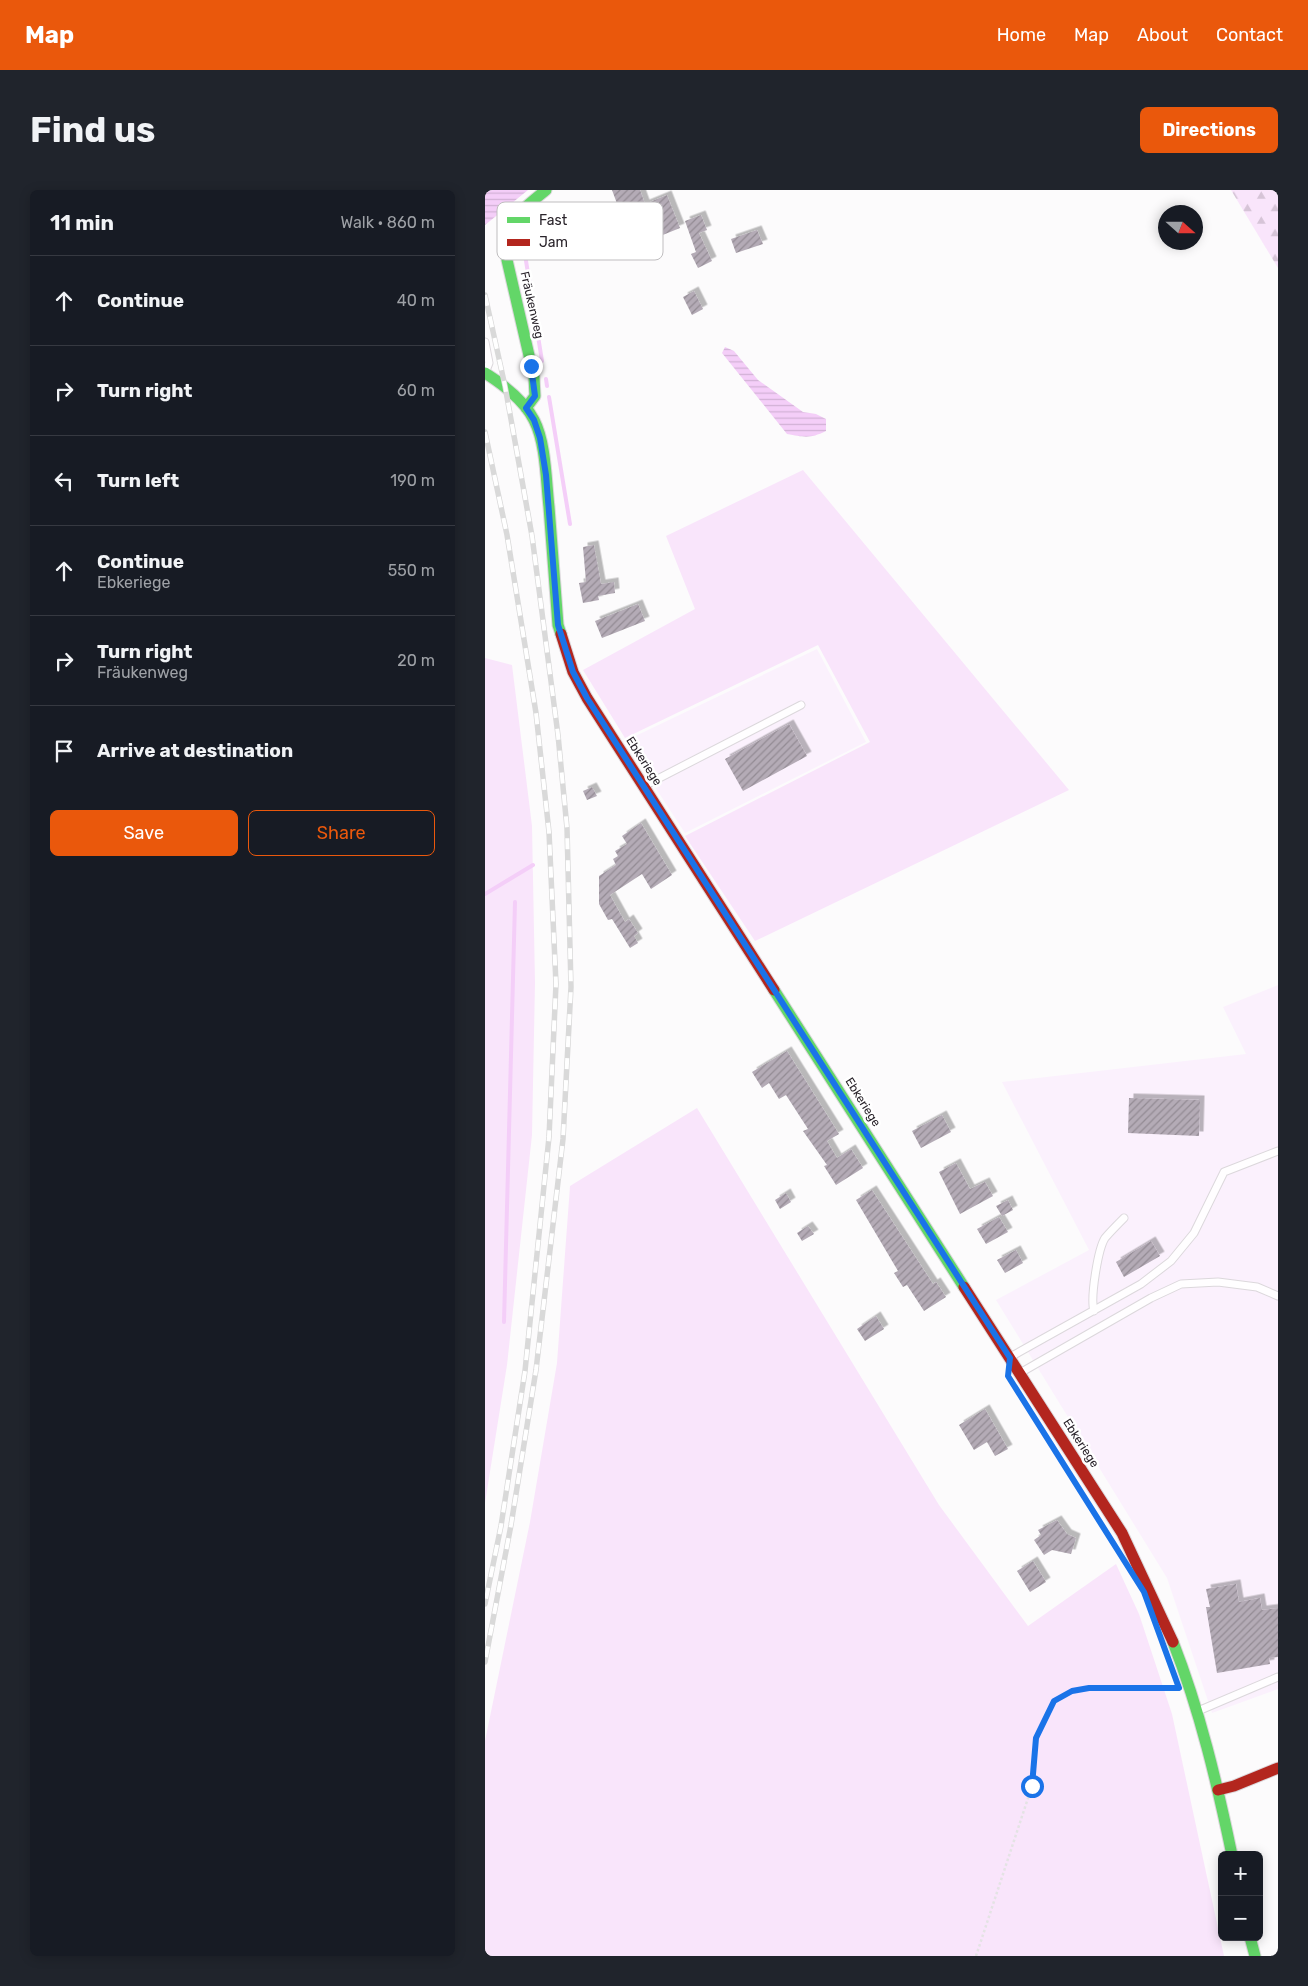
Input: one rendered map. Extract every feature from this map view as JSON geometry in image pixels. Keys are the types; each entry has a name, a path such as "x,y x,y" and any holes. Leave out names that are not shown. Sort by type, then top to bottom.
{"street":[{"name":"Fräukenweg","path":"532,202 546,190"},
{"name":"Fräukenweg","path":"507,260 534,377 535,396 526,408"},
{"name":"Ebkeriege","path":"485,373 505,386 526,408 534,420 540,438 546,475 558,625 573,672 587,698 1122,1533 1148,1583 1177,1651 1197,1711 1218,1790 1231,1851"},
{"path":"1218,1790 1234,1786 1278,1768"},
{"path":"1252,1941 1255,1956"}],"lane":[{"path":"485,342 489,363 485,373"},
{"path":"644,786 801,705"},
{"path":"1010,1358 1141,1284 1171,1261 1194,1233 1225,1172 1278,1151"},
{"path":"1094,1310 1092,1303 1096,1270 1104,1239 1124,1218"},
{"path":"1020,1373 1151,1298 1181,1284 1227,1284 1257,1287 1278,1296"},
{"path":"1197,1711 1278,1677"}],"path":[{"path":"976,1956 1032,1786 1036,1738 1054,1701 1072,1691 1089,1688 1189,1686"}],"shaded area":[{"path":"485,190 528,190 513,202 497,202 497,215 485,225"},
{"path":"725,347 734,351 758,380 803,412 816,414 826,419 826,431 807,437 787,434 722,353"},
{"path":"817,649 866,742 685,833 625,741"},
{"path":"1278,985 1278,1689 1212,1713 1167,1578 996,1300 1089,1250 1002,1082 1246,1054 1223,1007"}],"green space":[{"path":"1231,190 1278,190 1278,268"},
{"path":"803,470 1069,790 755,941 685,836 870,742 818,645 625,738 583,670 695,609 666,536"},
{"path":"485,658 512,665 532,826 535,983 532,1135 507,1365 485,1503"},
{"path":"697,1108 939,1505 1028,1626 1116,1564 1139,1614 1172,1714 1218,1928 1218,1941 1221,1941 1224,1956 485,1956 485,1741 530,1522 557,1363 570,1186"}],"building":[{"path":"612,190 640,190 644,202 616,202"},
{"path":"667,195 680,228 663,235 663,202 650,202"},
{"path":"701,215 707,230 699,233 712,261 698,268 691,254 696,252 685,221"},
{"path":"757,230 763,244 736,253 731,239"},
{"path":"694,291 703,309 692,315 683,297"},
{"path":"594,545 601,584 614,582 615,593 598,596 599,600 583,603 579,583 586,582 583,547"},
{"path":"638,604 645,621 602,638 595,621"},
{"path":"789,724 807,756 743,791 725,759"},
{"path":"592,787 597,796 587,800 583,791"},
{"path":"641,823 672,875 651,889 642,874 610,895 625,922 629,919 638,933 634,936 638,943 630,948 612,919 608,920 599,904 599,876 616,865 613,859 618,856 615,851 627,844 622,836"},
{"path":"787,1051 839,1134 827,1141 837,1158 851,1149 863,1168 836,1185 824,1166 827,1165 803,1131 808,1129 786,1095 779,1099 769,1083 762,1088 752,1072"},
{"path":"1129,1098 1200,1100 1199,1136 1128,1133"},
{"path":"942,1115 951,1132 921,1148 912,1131"},
{"path":"956,1163 970,1189 985,1182 993,1196 960,1214 939,1172"},
{"path":"872,1190 933,1284 936,1282 946,1297 924,1311 907,1285 903,1287 894,1273 898,1271 856,1200"},
{"path":"786,1193 791,1202 780,1209 775,1200"},
{"path":"1008,1200 1013,1210 1002,1216 996,1206"},
{"path":"999,1217 1008,1232 986,1244 977,1229"},
{"path":"808,1226 814,1234 802,1241 797,1233"},
{"path":"1151,1241 1160,1256 1124,1277 1116,1262"},
{"path":"1016,1250 1023,1263 1005,1273 997,1260"},
{"path":"876,1316 884,1329 865,1341 857,1329"},
{"path":"985,1409 1008,1449 995,1456 987,1442 974,1450 959,1425"},
{"path":"1057,1520 1067,1534 1076,1538 1071,1554 1052,1550 1044,1555 1034,1540 1041,1535 1038,1530"},
{"path":"1033,1561 1046,1582 1030,1592 1017,1571"},
{"path":"1236,1584 1239,1602 1260,1598 1262,1610 1278,1608 1278,1657 1269,1658 1270,1664 1217,1673 1206,1607 1210,1607 1206,1589"}],"waterway":[{"path":"526,260 542,361"},
{"path":"546,379 547,386"},
{"path":"549,397 570,524"},
{"path":"485,894 533,865"},
{"path":"504,1322 515,902"}],"railway":[{"path":"485,295 505,386 532,536 558,735 567,828 571,987 563,1139 536,1370 511,1525 485,1662"},
{"path":"485,432 507,535 536,713 549,832 556,984 549,1137 525,1371 501,1526 485,1604"}],"traffic: fast":[{"path":"532,202 546,190"},
{"path":"507,260 534,377 535,396 526,408"},
{"path":"485,373 506,388 525,406 538,429 545,462 558,625 561,634"},
{"path":"774,990 964,1287"},
{"path":"1173,1642 1183,1668 1207,1747 1231,1851"},
{"path":"1251,1941 1255,1956"}],"traffic: jam":[{"path":"561,634 573,672 587,698 774,990"},
{"path":"964,1287 1122,1533 1173,1642"},
{"path":"1218,1790 1234,1786 1278,1768"}],"route":[{"path":"531,366 534,377 535,396 526,408 534,420 540,438 546,475 558,625 573,672 587,698 799,1026 1010,1358 1008,1376 1144,1592 1179,1688 1089,1688 1072,1691 1054,1701 1036,1738 1032,1786"}]}
